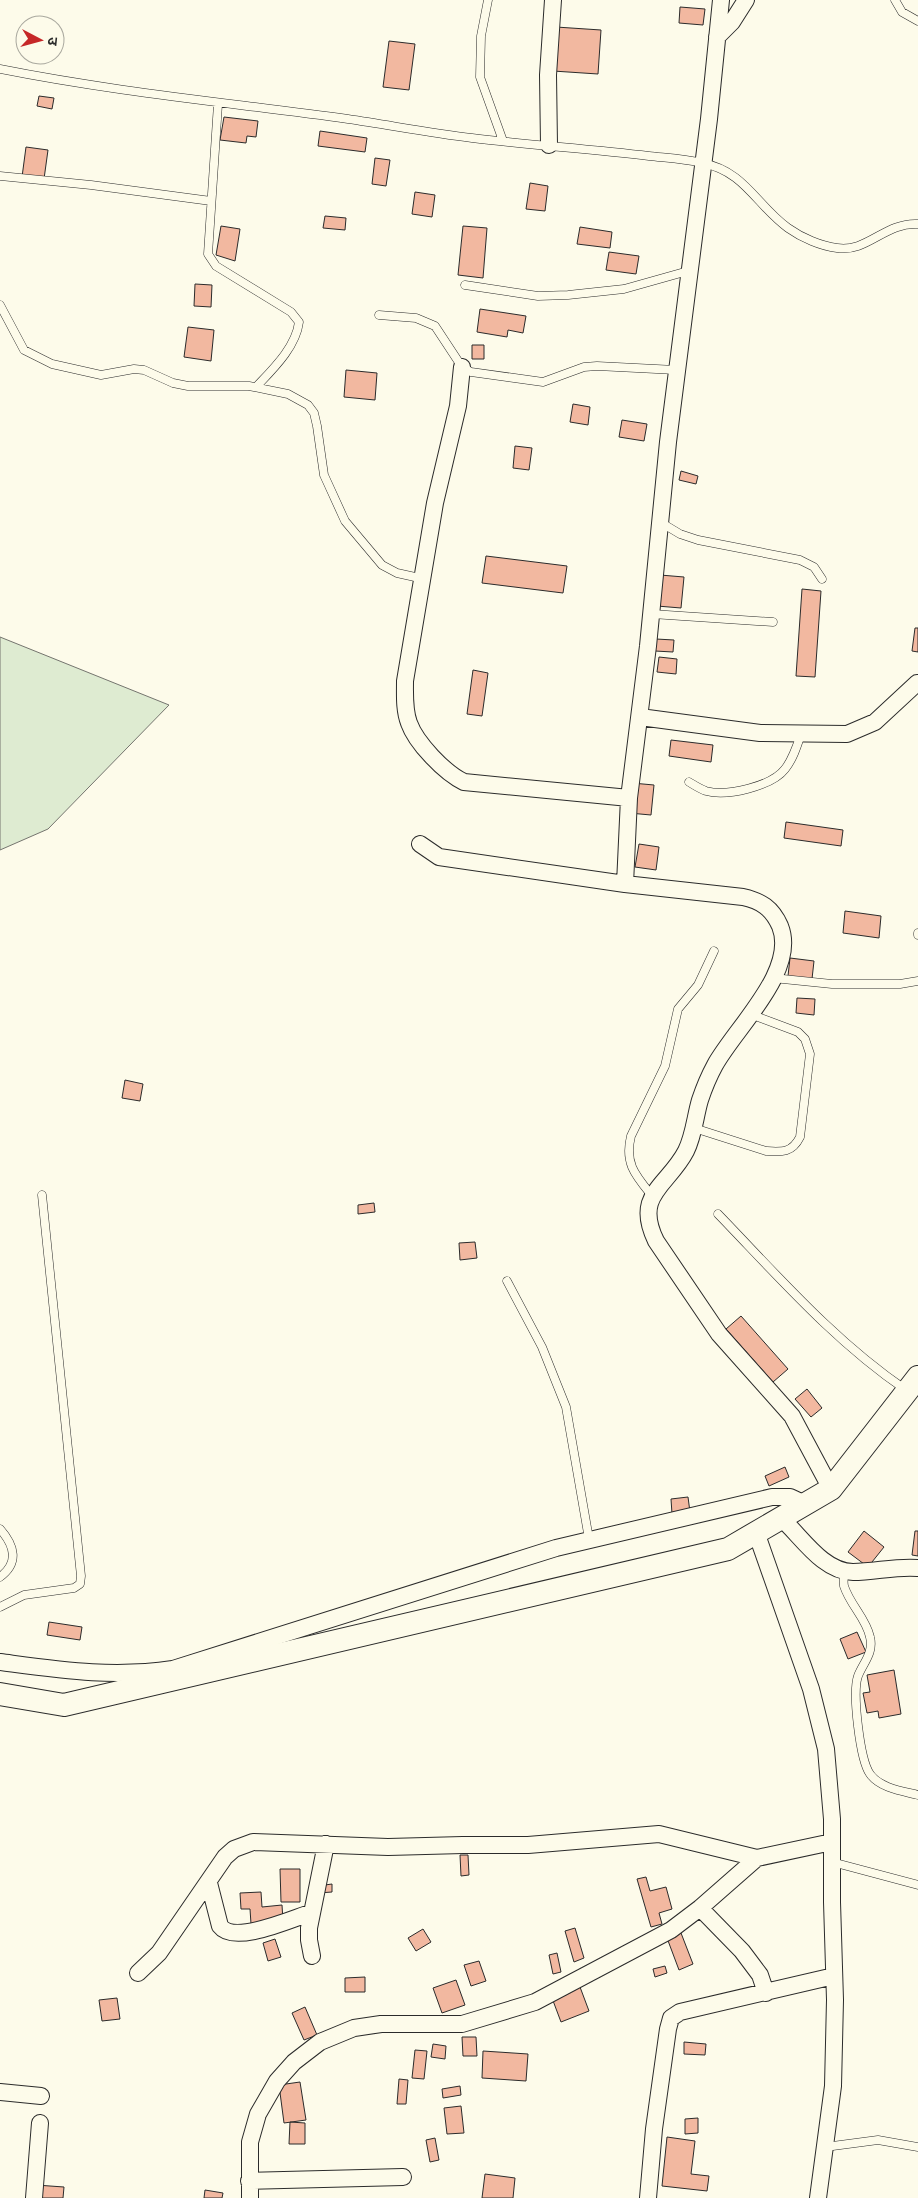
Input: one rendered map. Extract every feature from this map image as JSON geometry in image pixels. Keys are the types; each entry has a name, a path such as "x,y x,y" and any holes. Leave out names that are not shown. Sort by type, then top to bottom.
{"main road":[{"path":"0,1694 64,1705 728,1549 831,1489 913,1384"}],"street":[{"path":"549,145 548,75 553,0"},
{"path":"625,884 629,798 652,614 676,370 703,163 721,0"},
{"path":"718,37 732,22 746,0"},
{"path":"462,366 458,406 436,503 405,681 405,703 409,724 433,757 456,778 472,784 629,798"},
{"path":"640,717 760,732 847,734 875,722 917,683"},
{"path":"420,844 439,857 625,884 743,897 759,901 770,909 783,934 782,961 750,1014 715,1065 700,1101 694,1128 685,1154 658,1187 648,1216 650,1229 656,1241 719,1334 792,1416 831,1489"},
{"path":"0,1662 89,1674 121,1674 173,1669 589,1539 772,1497 790,1497 805,1504"},
{"path":"781,1518 817,1554 836,1569 844,1571 897,1567 918,1568"},
{"path":"756,1532 811,1689 826,1749 832,1842 833,2086 818,2198"},
{"path":"138,1973 158,1953 209,1883 225,1857 234,1849 254,1842 388,1847 528,1845 659,1834 757,1858 832,1842"},
{"path":"312,1956 308,1940 310,1913 326,1844"},
{"path":"250,2198 250,2142 258,2114 277,2081 294,2062 320,2042 354,2028 381,2024 462,2024 534,2002 662,1935 700,1908 757,1858"},
{"path":"209,1883 220,1926 229,1933 244,1934 310,1913"},
{"path":"700,1908 742,1951 760,1975 766,1993"},
{"path":"648,2198 654,2129 671,2018 680,2012 834,1976"},
{"path":"0,2092 41,2096"},
{"path":"34,2198 40,2123"},
{"path":"249,2181 403,2177"}],"lane":[{"path":"488,0 481,36 480,77 504,141"},
{"path":"895,0 902,12 918,21"},
{"path":"0,69 73,84 218,104 504,141 703,163 727,171 737,177 788,228 801,236 834,248 858,247 890,228 903,224 918,224"},
{"path":"218,104 207,246 210,260 216,266 291,312 299,322 298,334 278,364 256,387"},
{"path":"0,176 91,185 210,201"},
{"path":"465,286 538,296 568,295 624,289 688,271"},
{"path":"0,305 24,350 52,364 101,375 134,369 144,370 173,383 188,386 256,387 288,394 308,405 314,413 317,426 324,475 345,521 382,565 397,573 424,579"},
{"path":"379,314 416,318 436,326 462,366 471,372 481,374 543,382 584,367 676,370"},
{"path":"660,522 680,534 698,540 800,560 814,567 822,579"},
{"path":"652,614 773,622"},
{"path":"689,782 706,791 718,793 768,783 778,777 790,762 801,734"},
{"path":"653,1197 633,1173 630,1166 630,1142 665,1066 678,1009 698,985 714,951"},
{"path":"773,978 832,984 900,984 918,981"},
{"path":"694,1128 766,1151 787,1152 795,1147 800,1138 810,1054 805,1039 798,1032 750,1014"},
{"path":"0,1606 24,1595 74,1588 80,1584 81,1576 42,1195"},
{"path":"718,1214 836,1335 875,1369 913,1384"},
{"path":"507,1281 542,1347 566,1407 589,1539"},
{"path":"0,1529 13,1552 13,1564 9,1571 0,1577"},
{"path":"844,1571 844,1586 871,1638 868,1659 858,1677 854,1701 864,1760 870,1773 878,1781 887,1786 918,1795"},
{"path":"832,1862 918,1885"},
{"path":"825,2146 878,2140 918,2147"}],"green space":[{"path":"0,637 169,705 48,829 0,850"}],"building":[{"path":"680,7 705,9 703,25 679,23"},
{"path":"556,27 601,30 598,74 553,71"},
{"path":"389,41 415,44 409,90 383,87"},
{"path":"39,96 54,98 52,109 37,106"},
{"path":"224,117 258,121 256,137 247,136 246,143 220,140"},
{"path":"320,131 367,138 365,152 318,146"},
{"path":"26,147 48,150 44,179 22,177"},
{"path":"375,158 390,160 386,186 372,184"},
{"path":"530,183 548,186 545,211 526,209"},
{"path":"415,192 435,195 432,217 412,214"},
{"path":"325,216 346,218 345,230 323,228"},
{"path":"221,226 240,229 235,261 216,255"},
{"path":"463,226 487,228 483,278 458,275"},
{"path":"580,227 612,232 610,248 577,244"},
{"path":"609,252 639,256 636,274 606,270"},
{"path":"195,284 212,285 211,307 194,306"},
{"path":"480,309 526,316 523,333 508,330 507,337 477,332"},
{"path":"188,327 214,330 211,361 184,357"},
{"path":"472,345 484,345 484,359 472,359"},
{"path":"346,370 377,373 375,400 344,397"},
{"path":"573,404 590,407 588,425 570,422"},
{"path":"622,420 647,424 644,441 619,437"},
{"path":"515,446 532,448 529,470 513,468"},
{"path":"681,471 698,476 696,484 679,480"},
{"path":"486,556 567,566 563,593 482,583"},
{"path":"660,575 684,577 681,608 657,606"},
{"path":"802,589 821,591 815,677 796,676"},
{"path":"915,628 918,628 918,652 912,651"},
{"path":"656,639 674,640 673,652 655,651"},
{"path":"659,657 677,659 676,674 657,672"},
{"path":"473,670 488,673 482,716 467,714"},
{"path":"671,740 713,745 711,762 669,756"},
{"path":"632,783 654,785 651,815 629,813"},
{"path":"786,822 843,830 841,846 784,838"},
{"path":"639,844 659,847 656,870 635,867"},
{"path":"845,911 881,916 879,938 843,933"},
{"path":"790,958 814,961 812,979 788,976"},
{"path":"797,998 815,999 814,1015 796,1013"},
{"path":"125,1080 143,1084 140,1101 122,1098"},
{"path":"374,1203 375,1212 358,1214 358,1205"},
{"path":"475,1242 477,1258 460,1260 459,1243"},
{"path":"741,1316 788,1369 773,1382 726,1329"},
{"path":"807,1389 822,1408 811,1417 795,1399"},
{"path":"785,1467 789,1477 769,1486 765,1476"},
{"path":"688,1497 690,1512 672,1514 671,1499"},
{"path":"864,1531 884,1547 868,1567 848,1552"},
{"path":"915,1531 918,1531 918,1556 912,1555"},
{"path":"49,1622 82,1627 80,1640 47,1635"},
{"path":"857,1632 866,1652 848,1659 840,1639"},
{"path":"894,1670 901,1714 879,1718 878,1711 867,1713 863,1693 870,1692 867,1675"},
{"path":"460,1855 468,1855 469,1875 461,1876"},
{"path":"280,1869 300,1869 300,1902 281,1902"},
{"path":"646,1877 650,1891 666,1887 672,1909 659,1913 662,1924 651,1927 637,1879"},
{"path":"332,1884 332,1892 318,1893 318,1886"},
{"path":"261,1892 262,1907 282,1905 283,1921 251,1924 250,1909 241,1909 240,1893"},
{"path":"575,1928 584,1958 574,1962 565,1931"},
{"path":"423,1929 431,1942 416,1951 408,1938"},
{"path":"681,1933 693,1964 679,1970 667,1938"},
{"path":"275,1939 281,1957 268,1961 263,1943"},
{"path":"557,1953 561,1972 553,1974 549,1955"},
{"path":"479,1961 486,1981 471,1986 464,1965"},
{"path":"665,1966 667,1973 655,1977 653,1969"},
{"path":"365,1977 365,1992 345,1992 345,1978"},
{"path":"456,1980 465,2005 442,2013 433,1988"},
{"path":"580,1987 589,2011 561,2022 552,1998"},
{"path":"117,1998 120,2019 102,2021 99,2000"},
{"path":"305,2007 317,2035 304,2040 292,2013"},
{"path":"462,2037 476,2037 477,2056 463,2056"},
{"path":"684,2042 706,2044 705,2055 684,2054"},
{"path":"433,2044 446,2046 445,2059 431,2057"},
{"path":"415,2050 427,2051 424,2079 412,2078"},
{"path":"483,2051 528,2054 526,2081 482,2078"},
{"path":"399,2079 408,2080 406,2104 397,2104"},
{"path":"300,2082 306,2120 284,2123 279,2085"},
{"path":"460,2086 461,2095 443,2098 442,2089"},
{"path":"461,2106 464,2133 447,2134 444,2108"},
{"path":"698,2118 698,2133 685,2134 685,2119"},
{"path":"290,2122 305,2123 305,2144 289,2144"},
{"path":"667,2137 695,2141 691,2174 709,2176 707,2191 662,2186"},
{"path":"435,2138 439,2160 430,2162 426,2140"},
{"path":"485,2174 515,2178 513,2198 482,2198"},
{"path":"36,2185 64,2187 63,2198 35,2198"},
{"path":"205,2190 223,2193 222,2198 204,2198"}]}
